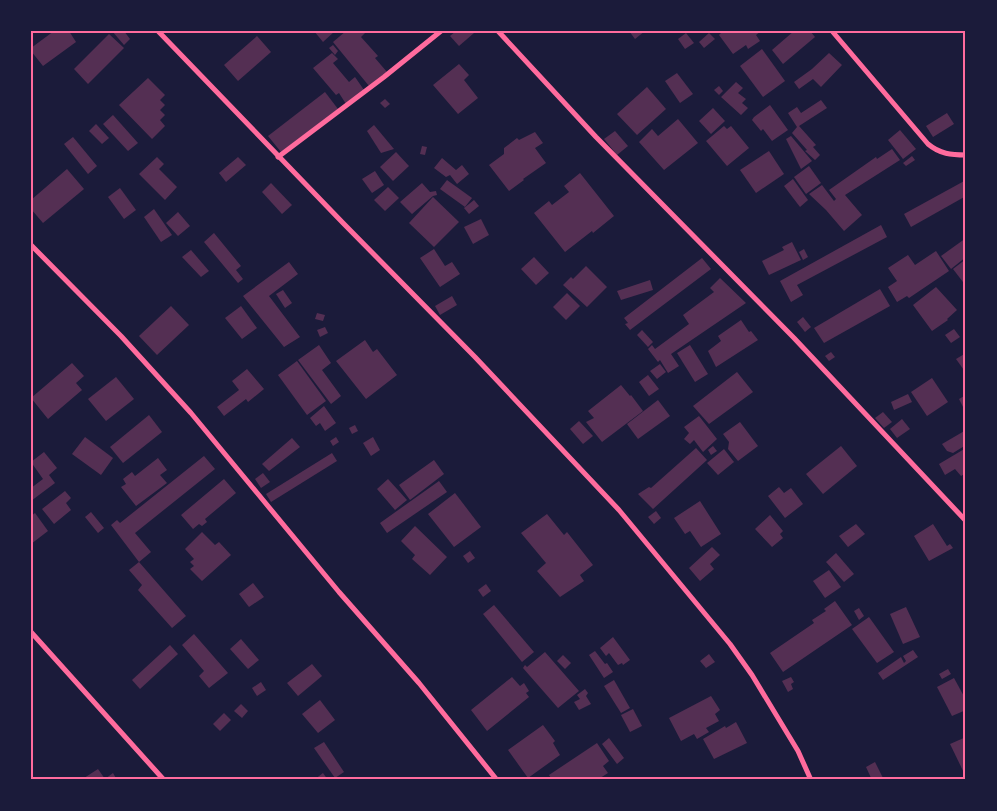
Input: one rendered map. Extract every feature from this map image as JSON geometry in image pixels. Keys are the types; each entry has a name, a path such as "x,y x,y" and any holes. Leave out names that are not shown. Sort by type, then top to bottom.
{"street":[{"path":"158,31 278,157 475,357 619,510 730,644 752,675 798,751 811,780"},
{"path":"278,157 384,77 441,31"},
{"path":"498,31 596,137 794,338 966,521"},
{"path":"832,31 928,144 935,150 946,154 966,155"},
{"path":"31,245 121,336 191,413 339,592 419,683 497,780"},
{"path":"31,632 164,780"}],"building":[{"path":"54,31 69,31 76,42 43,66 31,51 31,48"},
{"path":"112,31 124,31 130,39 124,45"},
{"path":"314,31 335,31 323,42"},
{"path":"346,31 367,31 361,37 378,56 375,58 387,72 369,86 333,42"},
{"path":"456,31 472,31 474,33 459,46 450,36"},
{"path":"629,31 645,31 635,39"},
{"path":"723,31 761,31 756,35 760,41 748,49 746,45 733,54 719,35"},
{"path":"794,31 810,31 815,37 783,64 772,50"},
{"path":"686,33 694,43 685,49 678,39"},
{"path":"709,33 715,39 704,48 699,42"},
{"path":"109,34 124,48 88,84 74,69"},
{"path":"257,36 271,52 238,81 224,65"},
{"path":"333,45 338,51 335,55 329,48"},
{"path":"762,49 785,81 763,97 740,66"},
{"path":"332,53 338,59 333,63 349,82 355,77 364,90 346,104 339,93 336,95 313,68"},
{"path":"829,53 842,65 821,87 813,79 799,89 794,82"},
{"path":"459,64 469,75 464,80 478,98 458,114 433,85"},
{"path":"677,73 693,94 680,103 665,81"},
{"path":"148,78 165,95 160,100 165,105 160,110 165,115 160,120 165,126 152,139 119,105"},
{"path":"736,82 743,88 738,93 746,99 742,103 748,108 741,115 721,97"},
{"path":"719,86 723,91 719,95 714,90"},
{"path":"647,87 666,109 637,135 617,114"},
{"path":"325,92 338,109 281,152 268,136"},
{"path":"385,99 390,104 385,108 380,103"},
{"path":"821,100 827,108 799,126 816,145 813,147 820,155 815,160 805,151 807,150 792,133 797,127 788,113 797,107 801,113"},
{"path":"770,105 788,130 772,141 763,129 761,131 752,120"},
{"path":"713,108 725,121 711,134 699,121"},
{"path":"947,113 954,124 933,137 926,126"},
{"path":"113,115 138,143 128,151 103,124"},
{"path":"678,119 698,143 664,170 639,142 652,129 658,136"},
{"path":"96,124 109,138 102,144 89,131"},
{"path":"374,125 394,149 381,153 367,131"},
{"path":"724,126 727,129 731,126 749,148 727,166 706,141"},
{"path":"900,130 916,149 903,159 888,140"},
{"path":"615,131 628,146 617,155 604,139"},
{"path":"535,132 543,143 535,148 546,163 509,191 489,165 504,154 504,148 517,138 519,140"},
{"path":"791,136 812,161 801,169 786,139"},
{"path":"73,137 97,166 88,174 64,144"},
{"path":"422,146 427,147 425,155 420,154"},
{"path":"892,149 900,160 845,195 862,215 844,231 809,194 822,185 834,201 836,199 829,190 876,157 877,159"},
{"path":"769,151 784,174 756,193 740,170"},
{"path":"396,152 409,166 393,181 380,167"},
{"path":"912,156 915,160 906,166 903,163"},
{"path":"157,157 164,164 159,169 177,187 165,200 139,174"},
{"path":"238,157 246,165 226,182 219,173"},
{"path":"442,158 456,170 462,165 469,174 457,184 450,175 446,177 434,168"},
{"path":"809,166 821,183 806,194 794,177"},
{"path":"67,169 84,189 43,223 31,209 31,200"},
{"path":"375,171 384,185 372,193 362,179"},
{"path":"580,173 614,216 565,252 534,213 549,201 552,205 569,192 564,186"},
{"path":"793,179 808,200 800,207 784,186"},
{"path":"447,180 472,198 465,207 440,189"},
{"path":"966,180 966,196 911,227 904,214"},
{"path":"271,183 292,205 282,214 262,192"},
{"path":"422,183 430,192 436,191 437,195 433,196 412,214 400,202"},
{"path":"388,187 399,198 385,211 374,200"},
{"path":"120,188 136,210 124,219 108,197"},
{"path":"433,197 459,222 434,247 409,223"},
{"path":"474,200 479,206 469,214 464,208"},
{"path":"154,209 172,235 161,242 144,217"},
{"path":"178,212 190,226 178,236 166,223"},
{"path":"481,219 489,235 473,244 464,227"},
{"path":"881,225 887,237 797,285 803,295 791,302 780,281"},
{"path":"214,233 241,266 236,270 243,279 238,283 204,242"},
{"path":"966,238 966,257 951,269 941,256"},
{"path":"792,242 801,260 769,275 762,261 784,250 782,247"},
{"path":"434,249 445,266 452,262 460,274 440,287 420,258"},
{"path":"804,249 808,257 803,260 799,252"},
{"path":"191,250 209,271 201,277 182,257"},
{"path":"936,251 949,271 909,298 907,296 897,302 888,287 897,281 888,268 908,255 915,265"},
{"path":"534,257 549,273 536,285 521,269"},
{"path":"702,258 711,269 630,330 625,324 628,323 624,318"},
{"path":"966,259 966,286 953,269"},
{"path":"289,262 298,274 269,296 300,337 284,347 243,296"},
{"path":"586,266 607,287 587,307 563,285 571,277 573,279"},
{"path":"720,278 746,303 671,354 679,366 668,373 660,360 658,362 648,349 652,345 655,349 689,324 683,315 714,292 710,288"},
{"path":"650,280 653,290 621,300 617,291"},
{"path":"936,287 957,310 948,320 932,331 913,305"},
{"path":"880,289 890,306 824,343 814,328"},
{"path":"283,290 292,303 285,308 276,294"},
{"path":"567,293 580,306 566,320 553,307"},
{"path":"452,296 457,305 440,315 435,306"},
{"path":"171,306 189,325 157,355 139,336"},
{"path":"241,306 257,328 242,339 225,318"},
{"path":"317,313 325,315 323,321 315,319"},
{"path":"803,317 811,327 805,332 797,322"},
{"path":"741,320 749,332 751,331 758,340 716,367 708,351 721,341 718,336"},
{"path":"325,327 328,333 320,337 317,330"},
{"path":"954,329 960,337 951,343 945,335"},
{"path":"642,330 653,342 648,347 637,335"},
{"path":"365,340 373,352 377,349 397,375 366,399 336,361"},
{"path":"319,345 331,363 322,370 341,396 331,404 298,360"},
{"path":"690,345 708,374 695,382 677,353"},
{"path":"831,352 835,357 829,361 825,356"},
{"path":"966,353 966,373 956,359"},
{"path":"297,361 326,401 307,415 278,375"},
{"path":"72,363 84,376 76,383 82,390 48,419 31,398"},
{"path":"660,364 666,372 657,379 650,371"},
{"path":"247,369 264,389 248,402 246,399 224,416 217,407 239,390 232,381"},
{"path":"737,372 753,392 709,424 693,406"},
{"path":"648,375 659,389 649,396 639,382"},
{"path":"116,377 134,399 106,421 88,399"},
{"path":"932,378 948,402 927,416 911,392"},
{"path":"621,385 643,411 602,442 586,422 594,418 588,411"},
{"path":"908,394 912,402 894,410 891,402"},
{"path":"966,395 966,406 963,407 959,399"},
{"path":"658,400 670,416 638,439 627,424"},
{"path":"324,406 336,423 325,431 320,423 316,426 310,418"},
{"path":"883,412 892,422 884,428 875,418"},
{"path":"149,415 162,432 123,463 110,447"},
{"path":"699,416 717,439 703,452 694,440 690,444 684,439 689,433 684,427"},
{"path":"902,419 910,429 897,438 890,429"},
{"path":"579,421 593,436 583,444 570,429"},
{"path":"740,422 758,446 738,461 728,449 729,442 723,434"},
{"path":"355,425 358,431 352,434 349,428"},
{"path":"966,430 966,445 953,453 947,451 942,444"},
{"path":"85,437 113,458 101,475 72,454"},
{"path":"336,437 339,442 333,446 330,441"},
{"path":"373,437 380,450 371,456 363,443"},
{"path":"292,438 300,447 269,471 262,464"},
{"path":"713,446 717,451 711,455 708,450"},
{"path":"841,446 857,466 823,494 806,474"},
{"path":"696,448 707,460 653,509 638,494 649,487 651,488"},
{"path":"966,448 966,473 961,476 955,469 945,475 939,464"},
{"path":"724,449 734,462 718,475 707,463"},
{"path":"44,452 57,468 49,475 55,483 31,501 31,488 43,479 31,462"},
{"path":"332,453 337,461 271,502 266,494"},
{"path":"204,456 215,469 135,533 151,552 139,562 111,525 117,520 120,523"},
{"path":"158,458 167,470 160,475 167,483 136,506 121,487 126,484 123,479 132,472 135,476"},
{"path":"434,460 444,474 410,500 399,485"},
{"path":"263,473 270,482 261,488 255,479"},
{"path":"224,479 236,493 205,519 207,522 202,526 199,524 193,529 181,515"},
{"path":"388,479 407,500 395,510 377,489"},
{"path":"439,481 447,492 387,533 380,523"},
{"path":"779,487 784,493 791,488 803,504 785,518 768,496"},
{"path":"65,491 71,498 66,503 71,510 54,524 42,509"},
{"path":"455,493 481,527 454,547 428,514"},
{"path":"700,501 721,534 701,547 690,531 685,534 674,518"},
{"path":"656,511 661,518 654,524 648,517"},
{"path":"91,512 104,528 98,533 85,517"},
{"path":"35,513 48,531 31,544 31,516"},
{"path":"547,514 564,535 567,532 593,565 580,575 584,581 560,597 537,571 546,563 521,533"},
{"path":"770,515 783,531 780,534 783,538 772,547 755,529"},
{"path":"856,524 865,534 848,547 839,536"},
{"path":"933,524 947,546 950,544 953,548 929,561 914,536"},
{"path":"415,526 447,557 430,575 412,559 415,555 401,541"},
{"path":"202,532 215,545 219,542 231,555 202,581 190,569 194,566 190,562 194,559 185,549"},
{"path":"712,547 720,555 710,564 714,569 700,581 689,568"},
{"path":"470,551 475,558 468,563 463,556"},
{"path":"836,553 854,574 844,582 826,562"},
{"path":"139,562 186,616 172,628 138,590 142,585 129,570"},
{"path":"829,570 841,587 825,598 813,581"},
{"path":"253,583 264,597 249,607 239,594"},
{"path":"486,584 491,591 483,597 478,590"},
{"path":"835,601 852,625 783,672 770,653 814,623 812,620 826,611 824,609"},
{"path":"494,605 534,652 522,662 483,614"},
{"path":"906,607 920,637 903,644 890,614"},
{"path":"859,608 864,616 859,620 854,611"},
{"path":"869,617 894,652 877,663 852,629"},
{"path":"194,634 228,673 209,688 199,676 204,671 182,645"},
{"path":"613,637 630,660 623,665 622,663 618,665 609,653 606,656 600,648"},
{"path":"241,639 259,660 248,669 230,649"},
{"path":"170,645 178,654 140,689 132,680"},
{"path":"913,650 918,657 883,680 878,673 901,657 904,663 906,661 903,656"},
{"path":"595,651 613,672 604,678 589,655"},
{"path":"545,652 579,691 558,708 523,668 525,665 527,667"},
{"path":"709,654 715,662 706,668 700,661"},
{"path":"563,655 571,663 565,669 557,661"},
{"path":"312,664 322,676 298,696 287,683"},
{"path":"948,669 951,674 942,679 939,674"},
{"path":"512,677 520,686 524,683 529,691 526,693 529,697 487,731 471,710"},
{"path":"791,677 794,682 791,684 793,689 788,692 782,681"},
{"path":"954,678 966,700 966,710 952,716 937,687"},
{"path":"614,680 630,708 621,713 604,686"},
{"path":"261,682 266,690 257,696 252,688"},
{"path":"585,689 588,693 586,696 591,704 579,710 574,702 580,699 577,695"},
{"path":"711,696 720,710 715,714 719,721 706,728 709,732 697,739 694,734 681,741 669,718"},
{"path":"320,700 335,720 318,733 302,714"},
{"path":"241,704 248,711 242,718 234,711"},
{"path":"633,709 642,726 630,732 621,715"},
{"path":"224,713 231,720 220,731 213,724"},
{"path":"736,722 747,743 714,759 703,739"},
{"path":"543,725 555,741 553,743 560,755 528,778 508,750"},
{"path":"966,737 966,777 950,744"},
{"path":"609,738 624,758 617,764 602,744"},
{"path":"324,742 344,772 335,778 314,748"},
{"path":"597,743 609,761 603,766 608,773 597,780 552,780 549,775"},
{"path":"875,762 884,780 872,780 866,767"},
{"path":"98,769 105,779 113,773 117,780 81,780"},
{"path":"323,773 328,780 314,780"}]}
